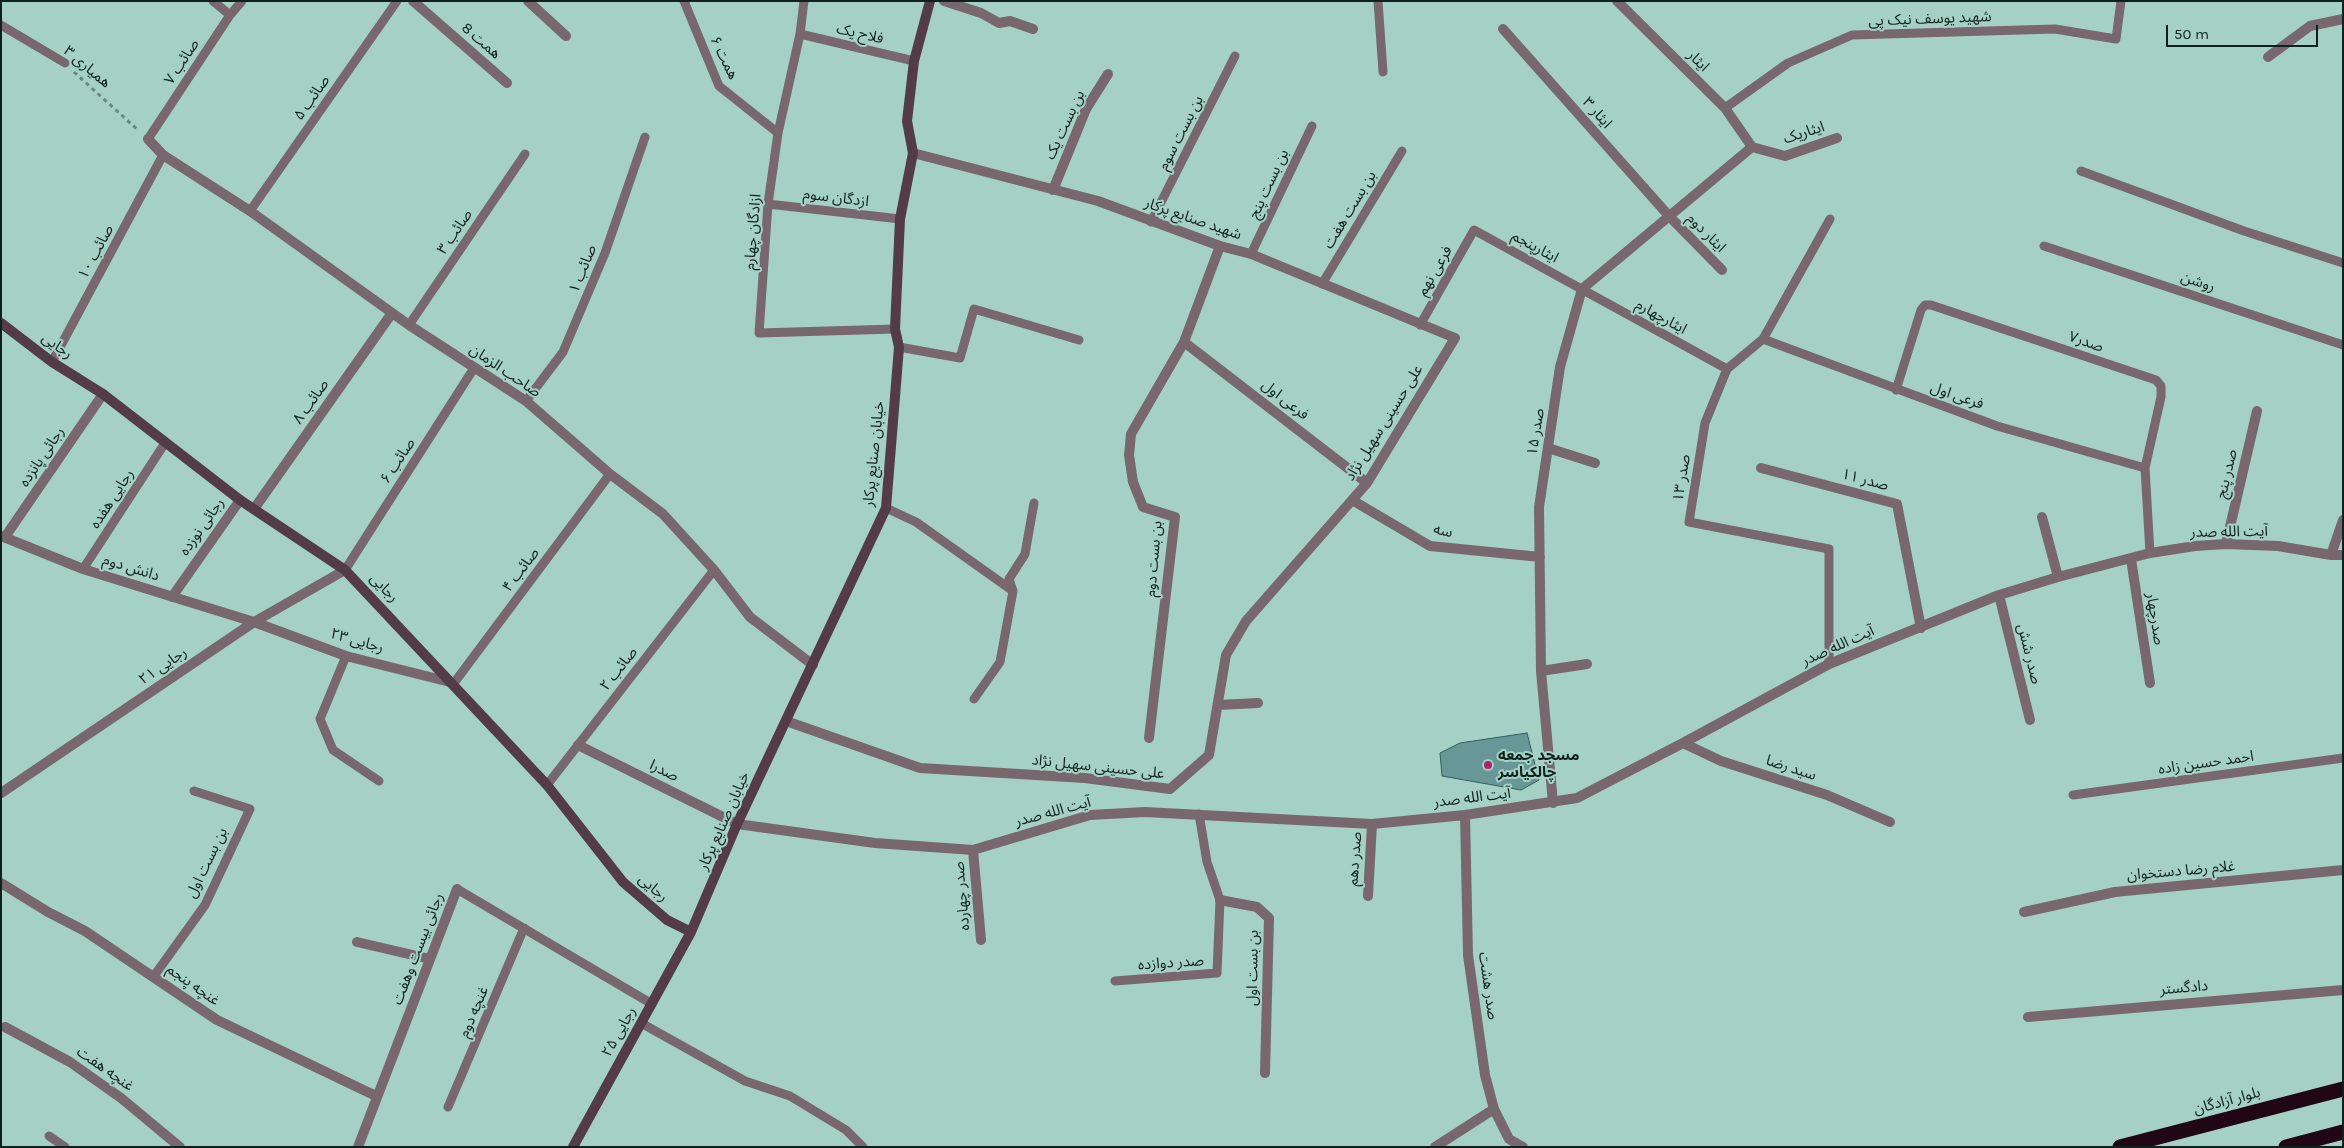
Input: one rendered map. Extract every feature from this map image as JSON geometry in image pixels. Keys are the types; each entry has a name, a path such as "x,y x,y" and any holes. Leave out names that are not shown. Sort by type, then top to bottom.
{"highway":[{"name":"بلوار آزادگان","path":"2120,1147 2343,1089"},
{"path":"2286,1147 2343,1132"}],"street":[{"name":"همت 8","path":"413,1 507,83"},
{"path":"528,1 566,36"},
{"name":"خیابان صنایع پرکار","path":"691,932 737,824 886,508 899,347 895,329 900,219 913,153 907,121 914,61 930,1"},
{"path":"944,1 981,13 999,23 1010,21 1033,29"},
{"name":"ایثار","path":"1617,1 1725,108 1752,147"},
{"path":"2268,57 2310,26 2343,19"},
{"name":"ایثار ۳","path":"1502,29 1669,216"},
{"name":"بن بست یک","path":"1053,190 1086,109 1108,74"},
{"name":"ایثاریک","path":"1752,147 1785,156 1836,138"},
{"name":"صاحب الزمان","path":"148,139 163,154 250,211 409,325 526,401 610,474 663,514 714,570 750,617 813,665"},
{"path":"1582,289 1752,147"},
{"name":"شهید صنایع پرکار","path":"913,153 1098,201 1220,246 1251,254 1455,338"},
{"name":"ایثار دوم","path":"1669,216 1722,270"},
{"name":"بن بست دوم","path":"1150,738 1175,517 1143,507 1133,482 1129,454 1131,434 1184,342 1220,246"},
{"name":"صدر ۱۵","path":"1552,803 1541,671 1539,507 1560,367 1582,289"},
{"name":"صائب ۸","path":"254,509 392,313"},
{"name":"رجایی","path":"1,323 52,362 103,394 240,500 345,570 454,683 547,784 623,882 667,920 691,932"},
{"name":"علی حسینی سهیل نژاد","path":"786,721 920,768 1085,778 1170,789 1209,755 1226,655 1246,622 1367,483 1455,338"},
{"name":"فرعی اول","path":"1184,342 1367,483"},
{"name":"رجائی پانزده","path":"3,536 103,394"},
{"name":"صدر پنج","path":"2226,544 2257,411"},
{"path":"1548,448 1595,463"},
{"name":"صدر ۱۱","path":"1761,468 1897,504 1921,628"},
{"name":"رجائی نوزده","path":"172,597 240,500"},
{"name":"سه","path":"1352,500 1430,546 1540,557"},
{"path":"2042,517 2058,577"},
{"path":"2330,555 2343,520"},
{"name":"دانش دوم","path":"3,536 83,569 254,622"},
{"name":"آیت الله صدر","path":"737,824 875,843 973,850 1090,815 1144,812 1372,824 1465,816 1552,803 1577,798 1684,743 1828,664 1999,595 2058,577 2150,553 2226,544 2278,546 2330,555 2343,555"},
{"name":"صدرچهار","path":"2131,559 2150,684"},
{"name":"رجایی ۲۱","path":"1,793 254,622 345,570"},
{"name":"صدر شش","path":"1999,595 2030,720"},
{"name":"رجایی ۲۳","path":"254,622 346,656 454,683"},
{"path":"1541,671 1587,664"},
{"path":"1218,705 1258,703"},
{"name":"سید رضا","path":"1684,743 1721,761 1827,796 1890,822"},
{"name":"صدرا","path":"578,745 737,824"},
{"name":"صدر هشت","path":"1465,816 1468,955 1485,1075 1494,1109 1509,1139 1524,1147"},
{"name":"صدر دهم","path":"1368,896 1372,824"},
{"name":"صدر چهارده","path":"973,850 981,940"},
{"name":"غلام رضا دستخوان","path":"2024,912 2115,892 2343,870"},
{"name":"غنچه پنجم","path":"1,883 48,912 85,931 217,1020 376,1096"},
{"name":"رجائی بیست وهفت","path":"358,1147 376,1096 457,890"},
{"name":"بن بست اول","path":"1220,900 1258,907 1268,918 1266,1073"},
{"name":"رجایی ۲۵","path":"573,1147 691,932"},
{"path":"357,942 430,958"},
{"name":"دادگستر","path":"2028,1017 2343,990"},
{"name":"غنچه هفت","path":"3,1029 70,1062 121,1098 180,1147"},
{"path":"1435,1147 1494,1109"}],"lane":[{"path":"213,1 230,15"},
{"name":"صائب ۷","path":"148,139 230,15 242,1"},
{"name":"صائب ۵","path":"250,211 397,1"},
{"name":"همت ۶","path":"684,1 719,86 778,133"},
{"name":"ازادگان چهارم","path":"804,1 800,34 778,133 768,204 759,333 895,329"},
{"path":"1378,1 1383,72"},
{"name":"شهید یوسف نیک پی","path":"1725,108 1788,63 1852,35 2055,29 2116,39 2121,1"},
{"name":"همیاری ۳","path":"1,25 64,63"},
{"name":"فلاح یک","path":"800,34 914,61"},
{"name":"بن بست سوم","path":"1151,222 1235,56"},
{"name":"بن بست پنج","path":"1251,254 1312,126"},
{"name":"صائب ۱","path":"526,401 563,352 605,253 646,137"},
{"name":"بن بست هفت","path":"1322,284 1402,151"},
{"name":"صائب ۱۰","path":"52,362 163,154"},
{"name":"صائب ۳","path":"409,325 525,154"},
{"path":"2081,171 2244,231 2343,264"},
{"name":"ازدگان سوم","path":"768,204 900,219"},
{"name":"صدر ۱۳","path":"1828,664 1829,550 1689,522 1705,423 1727,369 1763,339 1830,219"},
{"name":"ایثارپنجم","path":"1474,230 1582,289"},
{"name":"فرعی نهم","path":"1420,325 1474,230"},
{"name":"روشن","path":"2044,246 2343,345"},
{"name":"ایثارچهارم","path":"1582,289 1727,369"},
{"name":"صدر۷","path":"1896,390 1921,310 1925,305 1931,305 2156,380 2161,386 2161,397 2145,468 2150,553"},
{"path":"899,347 960,358 974,309 1079,340"},
{"name":"فرعی اول","path":"1763,339 1896,390 1998,426 2145,468"},
{"name":"صائب ۶","path":"345,570 474,368"},
{"name":"رجایی هفده","path":"83,569 165,443"},
{"name":"صائب ۴","path":"454,683 610,474"},
{"path":"974,699 1000,662 1013,591 1009,580 1025,554 1034,503"},
{"path":"886,508 916,522 1013,591"},
{"name":"صائب ۲","path":"547,784 714,570"},
{"path":"346,656 320,719 333,750 379,781"},
{"name":"احمد حسین زاده","path":"2073,795 2343,758"},
{"name":"بن بست اول","path":"154,976 205,905 250,809 194,791"},
{"name":"صدر دوازده","path":"1116,980 1217,973 1220,900 1207,862 1200,814"},
{"name":"رجائی بیست وهفت","path":"457,890 652,1004"},
{"name":"غنچه دوم","path":"448,1107 524,928"},
{"path":"641,1023 745,1082 790,1096 846,1130 863,1147"},
{"path":"49,1136 65,1147"}],"path":[{"name":"همیاری ۳","path":"64,63 148,139"}],"building":[{"name":"مسجد جمعه چالکیاسر","path":"1527,733 1539,780 1521,790 1442,776 1440,753 1460,743"}],"place":[{"name":"مسجد جمعه چالکیاسر","path":"1488,765"}]}
